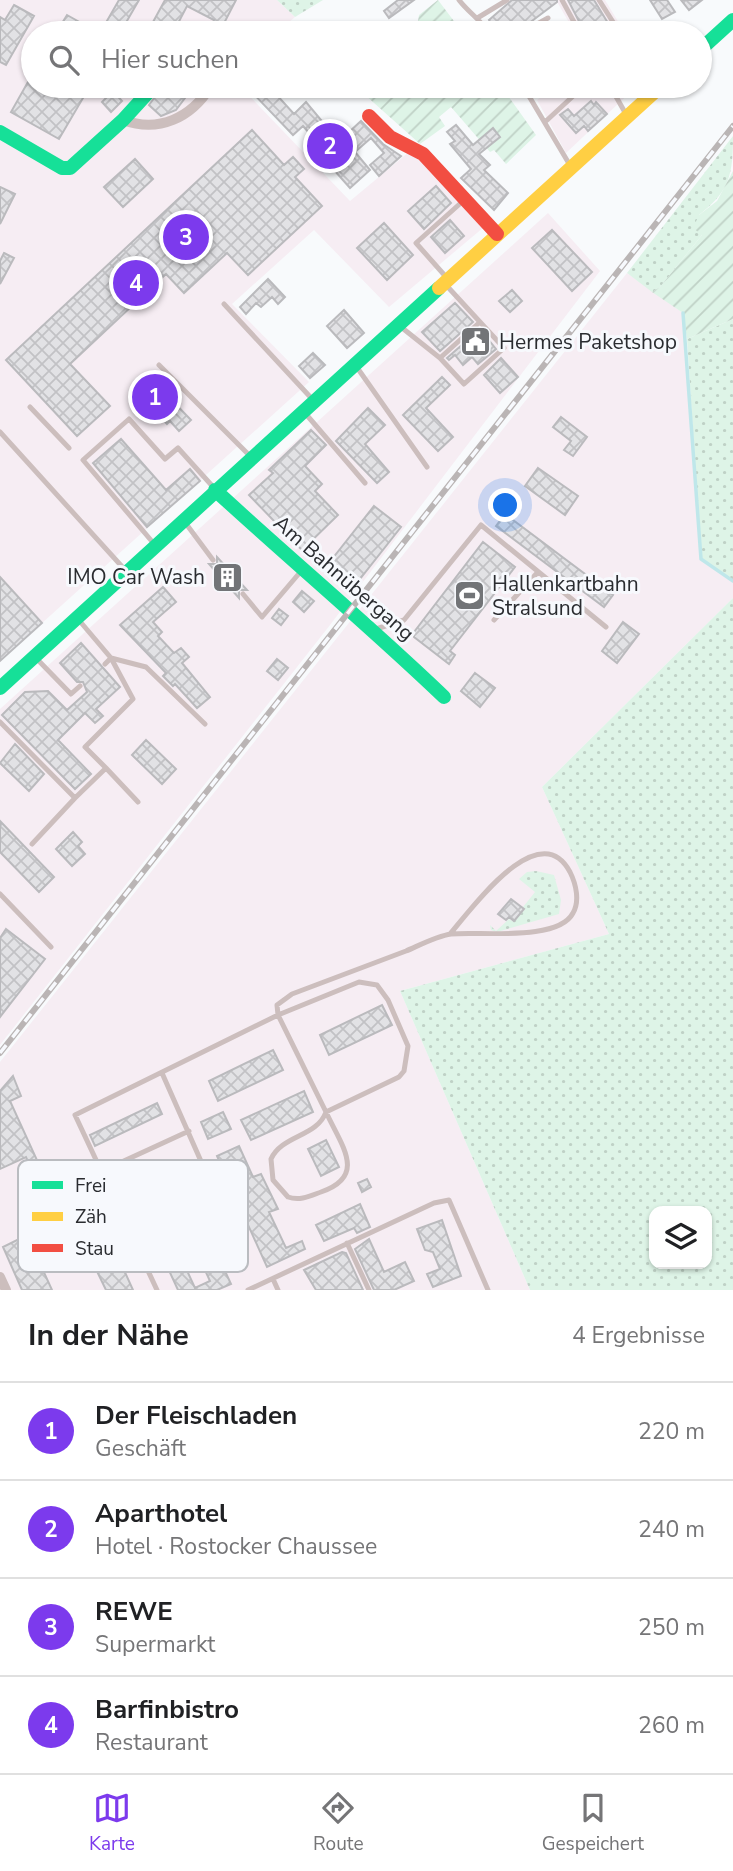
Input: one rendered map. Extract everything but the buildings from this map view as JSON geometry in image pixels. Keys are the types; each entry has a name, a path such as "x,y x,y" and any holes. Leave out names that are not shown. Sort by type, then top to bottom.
{"main road":[{"path":"712,39 733,20"},
{"path":"0,131 62,169 70,168 143,98"},
{"path":"0,688 646,98"},
{"path":"369,116 390,136 423,154 497,234"},
{"name":"Am Bahnübergang","path":"215,490 302,570 374,630 444,697"}],"street":[{"path":"123,120 152,126 169,124 190,110 200,98"},
{"path":"0,1277 6,1290"}],"lane":[{"path":"459,0 482,21"},
{"path":"479,17 507,0"},
{"path":"562,0 573,21"},
{"path":"599,0 612,21"},
{"path":"543,21 548,18"},
{"path":"530,98 571,167"},
{"path":"545,122 571,98"},
{"path":"617,98 627,116"},
{"path":"398,324 440,358 464,384 504,348 416,243 466,199"},
{"path":"224,304 308,405 365,483"},
{"path":"440,358 480,322"},
{"path":"354,364 427,467"},
{"path":"159,365 251,457"},
{"path":"30,407 69,448"},
{"path":"155,544 83,460 129,419 165,459 178,448 215,490"},
{"path":"1,433 125,571"},
{"path":"183,519 213,560"},
{"path":"374,630 404,620 481,525 606,627"},
{"path":"243,594 262,617 302,570"},
{"path":"494,620 538,572"},
{"path":"76,616 111,658 133,699 85,747 138,802"},
{"path":"35,657 71,694 80,686"},
{"path":"105,664 111,658"},
{"path":"111,658 146,667 205,723"},
{"path":"0,722 75,799"},
{"path":"32,844 106,768"},
{"path":"97,1160 75,1115 278,1015 364,982 377,985 388,1000 408,1046 404,1071 399,1077 326,1112 318,1125 280,1147 271,1159 273,1180 288,1197 301,1199 334,1188 346,1178 349,1164 326,1112 278,1015 277,1004 292,994 450,934 516,933 563,924 574,913 576,903 570,872 561,861 547,856 520,861 508,869 450,934"},
{"path":"0,894 51,947"},
{"path":"162,1073 201,1160"},
{"path":"126,1160 189,1131"},
{"path":"248,1290 434,1203 449,1200 488,1290"},
{"path":"347,1243 369,1290"},
{"path":"150,1272 158,1290"},
{"path":"273,1279 278,1290"}],"shaded area":[{"path":"0,0 277,0 295,17 290,21 21,21 21,98 251,98 350,201 409,152 421,161 484,227 389,307 314,230 232,304 309,382 0,661"},
{"path":"556,0 605,0 618,21 568,21"},
{"path":"539,98 624,98 566,153 537,100"},
{"path":"548,213 600,271 330,625 0,1045 0,709"},
{"path":"627,273 683,313 701,558 733,581 733,598 542,787 609,934 400,991 530,1290 0,1290 0,1062"}],"green space":[{"path":"277,0 323,0 295,17"},
{"path":"438,0 454,21 418,21 419,15"},
{"path":"368,98 510,98 536,135 506,164 494,150 490,152 451,107 439,117 445,126 420,144"},
{"path":"733,136 728,181 717,198 699,215 702,235 660,287 652,292 627,273"},
{"path":"733,171 733,319 687,339 683,313 652,292 660,287 702,235 693,228 699,215 717,201"},
{"path":"733,319 733,581 701,559 687,339"},
{"path":"733,598 733,1290 530,1290 400,991 609,934 542,787"},
{"path":"527,872 554,875 561,900 559,914 497,932 491,930 490,925 496,931 509,919 514,922 525,909 523,907 535,892 519,879"}],"waterway":[{"path":"683,313 701,559 733,581"}],"railway":[{"path":"0,1053 733,126"}],"traffic: fast":[{"path":"712,39 733,20"},
{"path":"0,132 62,168 70,168 143,98"},
{"path":"0,688 439,288"},
{"path":"215,490 444,697"}],"traffic: slow":[{"path":"439,288 648,98"}],"traffic: jam":[{"path":"369,116 390,137 423,154 497,234"}],"place":[{"name":"Aparthotel","path":"330,146"},
{"name":"REWE","path":"186,237"},
{"name":"Barfinbistro","path":"136,283"},
{"name":"Hermes Paketshop","path":"476,342"},
{"name":"Der Fleischladen","path":"155,397"},
{"name":"IMO Car Wash","path":"228,577"},
{"name":"Hallenkartbahn Stralsund","path":"469,596"}]}
